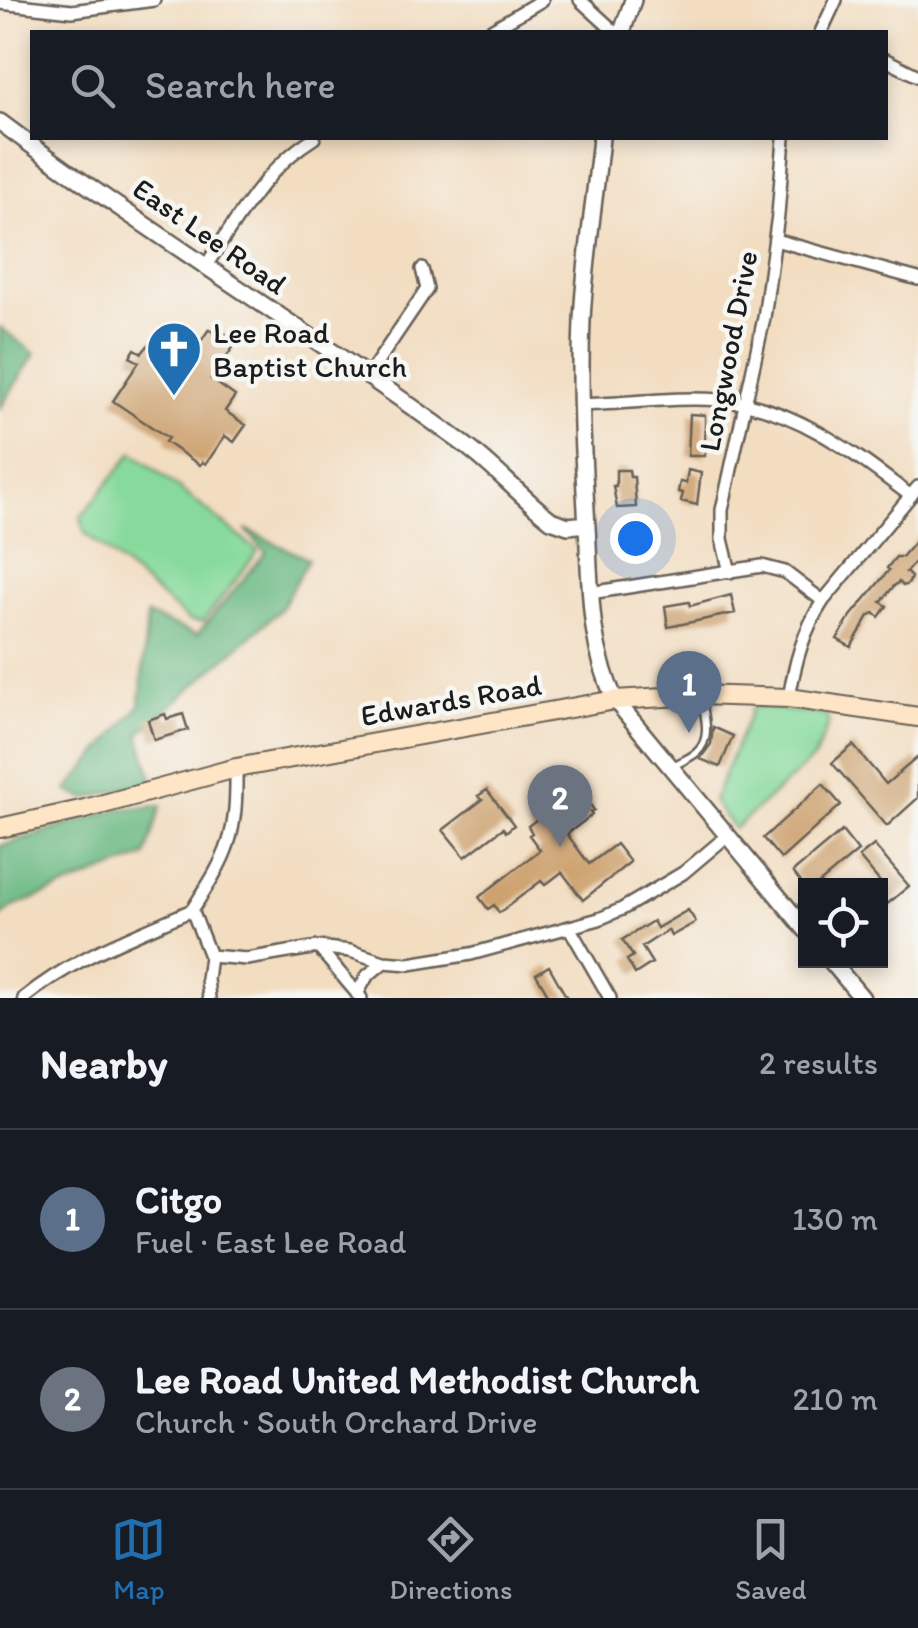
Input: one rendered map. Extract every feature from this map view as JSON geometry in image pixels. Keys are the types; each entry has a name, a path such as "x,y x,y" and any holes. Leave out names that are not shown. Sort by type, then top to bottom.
{"main road":[{"name":"Edwards Road","path":"0,828 236,768 615,700 700,694 789,698 918,717"}],"street":[{"path":"0,4 72,10 154,0"},
{"path":"491,30 542,0"},
{"path":"580,0 602,24 614,30"},
{"path":"619,30 633,0"},
{"path":"825,30 836,0"},
{"path":"888,61 918,76"},
{"name":"East Lee Road","path":"0,122 368,376 482,459 552,520 568,526 587,524"},
{"path":"205,266 273,170 311,140"},
{"path":"601,140 582,316 581,405 593,635 615,700 798,920"},
{"name":"Longwood Drive","path":"730,572 722,539 722,510 764,318 784,140"},
{"path":"774,240 918,280"},
{"path":"368,376 426,289 422,269"},
{"path":"581,405 718,399 746,403 818,431 914,492 822,600 802,641 789,698"},
{"path":"590,594 752,566 785,572 822,600"},
{"path":"24,998 88,956 192,910 231,840 236,814 236,768"},
{"path":"210,956 247,959 318,947 350,951 384,962 426,963 471,954 622,909 665,886 727,836"},
{"path":"192,910 210,956 210,998"},
{"path":"569,927 610,998"},
{"path":"318,947 359,996 367,976 384,962"},
{"path":"838,968 862,998"}],"lane":[{"path":"670,768 697,753 706,734 700,694"}],"green space":[{"path":"0,327 35,354 0,408"},
{"path":"133,452 258,551 203,622 189,621 85,533 81,517"},
{"path":"245,529 308,559 280,610 139,734 153,781 85,799 67,790 140,705 147,615 197,635 266,552"},
{"path":"753,706 826,715 829,723 814,758 734,829 713,801"},
{"path":"161,806 146,856 15,906 0,917 0,846 118,809"}],"building":[{"name":"Lee Road Baptist Church","path":"216,328 233,339 230,344 234,346 211,379 235,396 225,411 246,425 234,442 225,436 206,464 200,465 113,401 139,362 130,357 135,349 142,353 150,343 156,347 159,343 187,362 209,329 213,332"},
{"path":"690,414 705,415 705,456 688,456"},
{"path":"616,470 629,470 630,477 634,477 636,507 617,508 613,486"},
{"path":"688,470 701,473 697,505 681,501 683,493 678,492 680,482 686,483"},
{"path":"623,527 648,549 638,560 613,538"},
{"path":"918,538 918,559 906,572 911,577 909,583 894,586 881,602 887,606 879,617 874,613 869,616 851,647 837,639 887,568"},
{"path":"731,595 735,613 668,627 665,606 689,602 690,606"},
{"path":"165,714 167,719 183,714 188,730 154,740 148,720"},
{"path":"713,727 733,736 720,767 700,759 711,744"},
{"path":"853,745 886,784 918,757 918,798 887,826 832,763"},
{"path":"823,784 841,805 781,859 763,838"},
{"path":"487,790 514,825 506,832 503,828 465,857 443,830 482,800 478,796"},
{"path":"579,798 585,798 594,810 567,834 589,864 616,844 630,862 583,900 562,872 545,885 541,881 499,913 494,905 488,909 479,897 540,850 529,835 532,833 528,826 549,810 553,817"},
{"path":"842,831 858,851 826,878 798,878 793,872"},
{"path":"874,845 909,886 888,903 888,878 877,878 859,857"},
{"path":"688,910 696,922 671,936 668,930 642,947 652,963 635,974 627,960 633,956 622,940 653,921 657,928"},
{"path":"549,966 567,998 550,998 536,974"}],"place":[{"name":"Lee Road Baptist Church","path":"174,398"},
{"name":"Citgo","path":"689,733"},
{"name":"Lee Road United Methodist Church","path":"560,847"}]}
